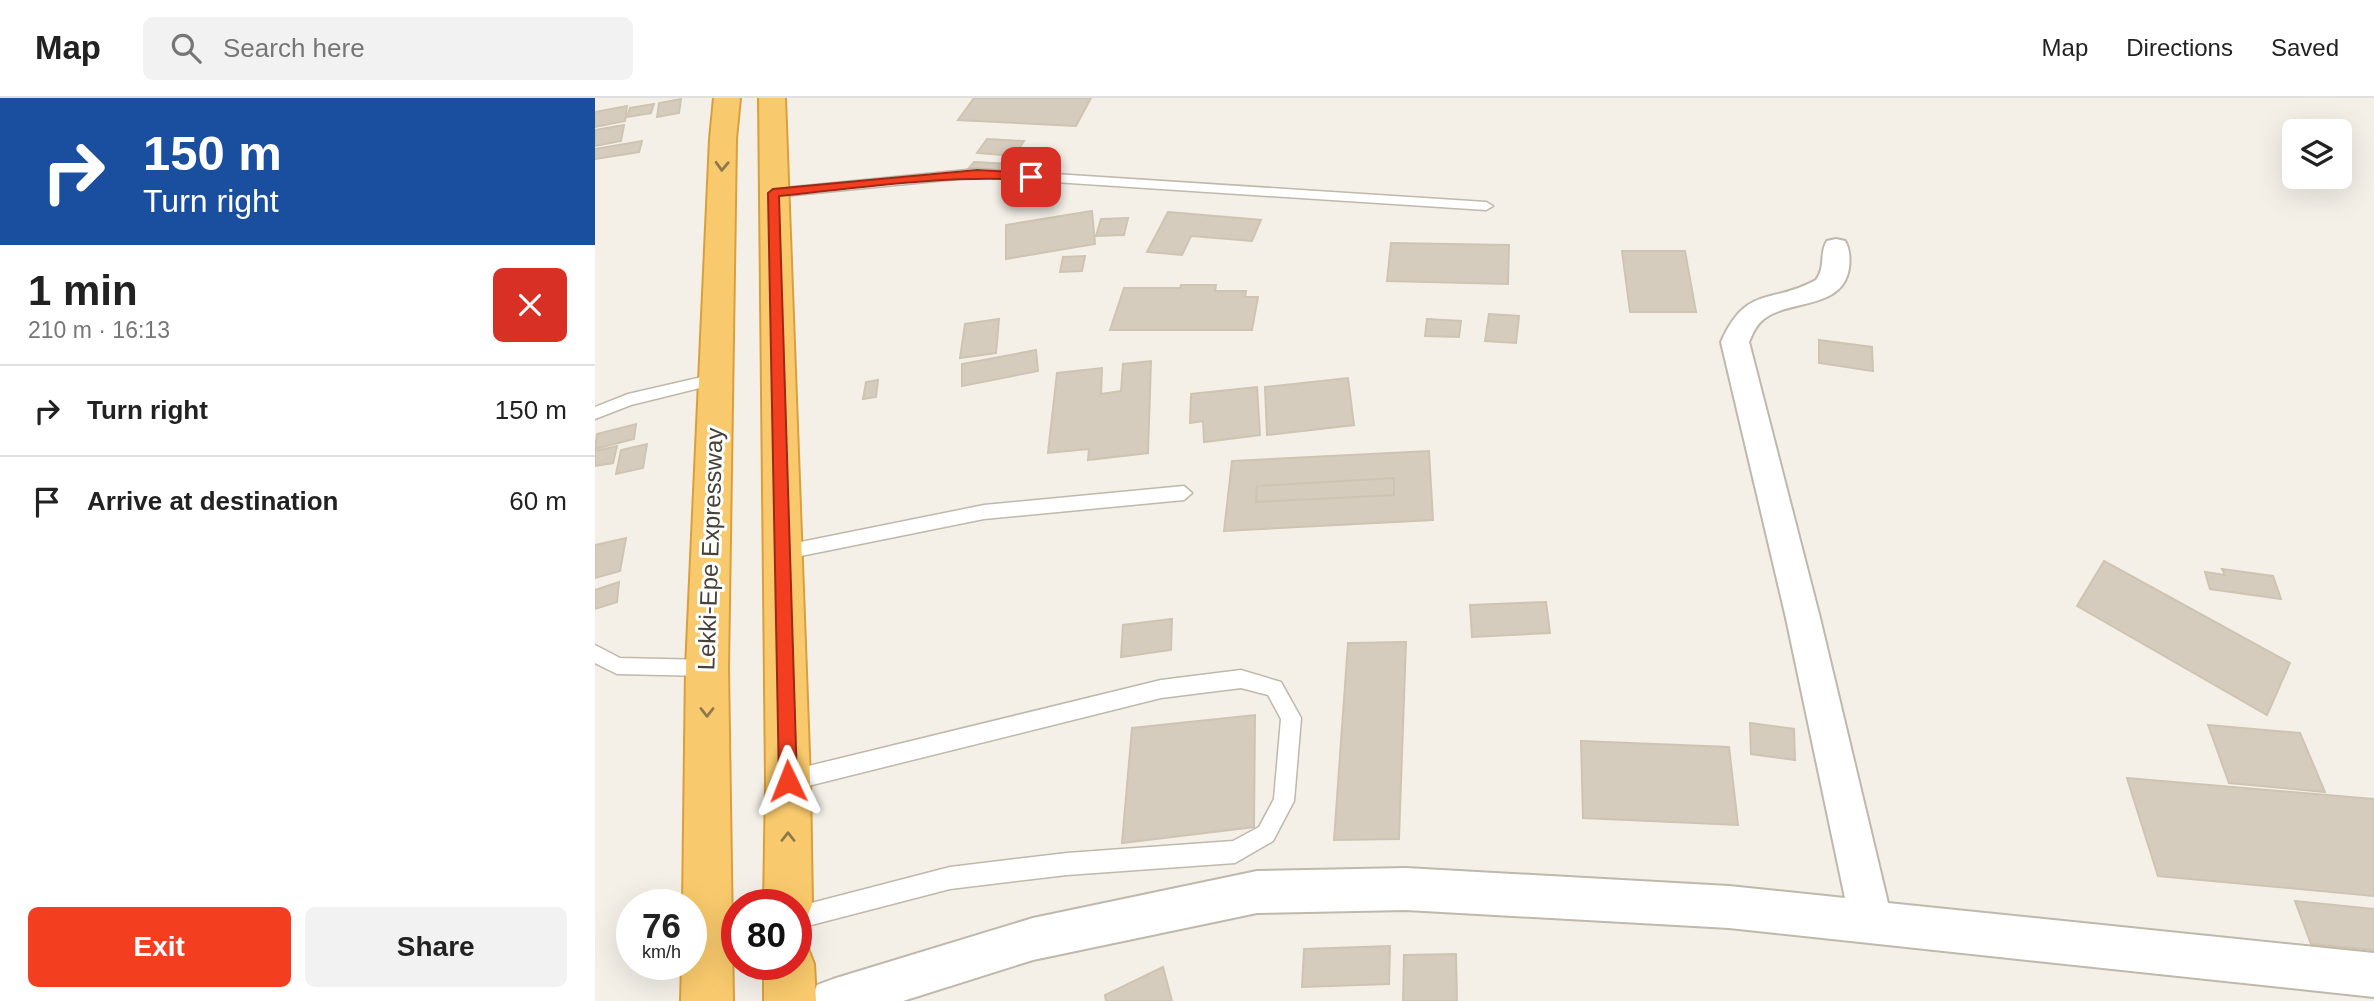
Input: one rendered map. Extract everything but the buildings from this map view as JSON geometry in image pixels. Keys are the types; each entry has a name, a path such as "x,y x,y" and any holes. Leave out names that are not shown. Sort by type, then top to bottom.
{"highway":[{"name":"Lekki-Epe Expressway","path":"707,1001 707,668 723,139 727,98"},
{"path":"772,98 788,781 788,889"},
{"path":"789,980 790,1001"}],"street":[{"path":"1836,247 1836,267 1826,285 1811,293 1767,304 1749,314 1739,327 1735,342 1803,618 1871,922"},
{"path":"833,1001 1033,939 1257,892 1406,889 1729,907 2374,975"}],"lane":[{"path":"773,193 977,173 1486,206"},
{"path":"595,413 628,400 715,379"},
{"path":"781,553 984,512 1184,493"},
{"path":"595,653 617,666 707,668"},
{"path":"788,781 1161,689 1241,679 1274,688 1291,718 1284,801 1266,834 1235,852 1067,864 950,878 812,914"}],"route":[{"path":"788,781 773,193 937,175 977,173 1031,177"}]}
